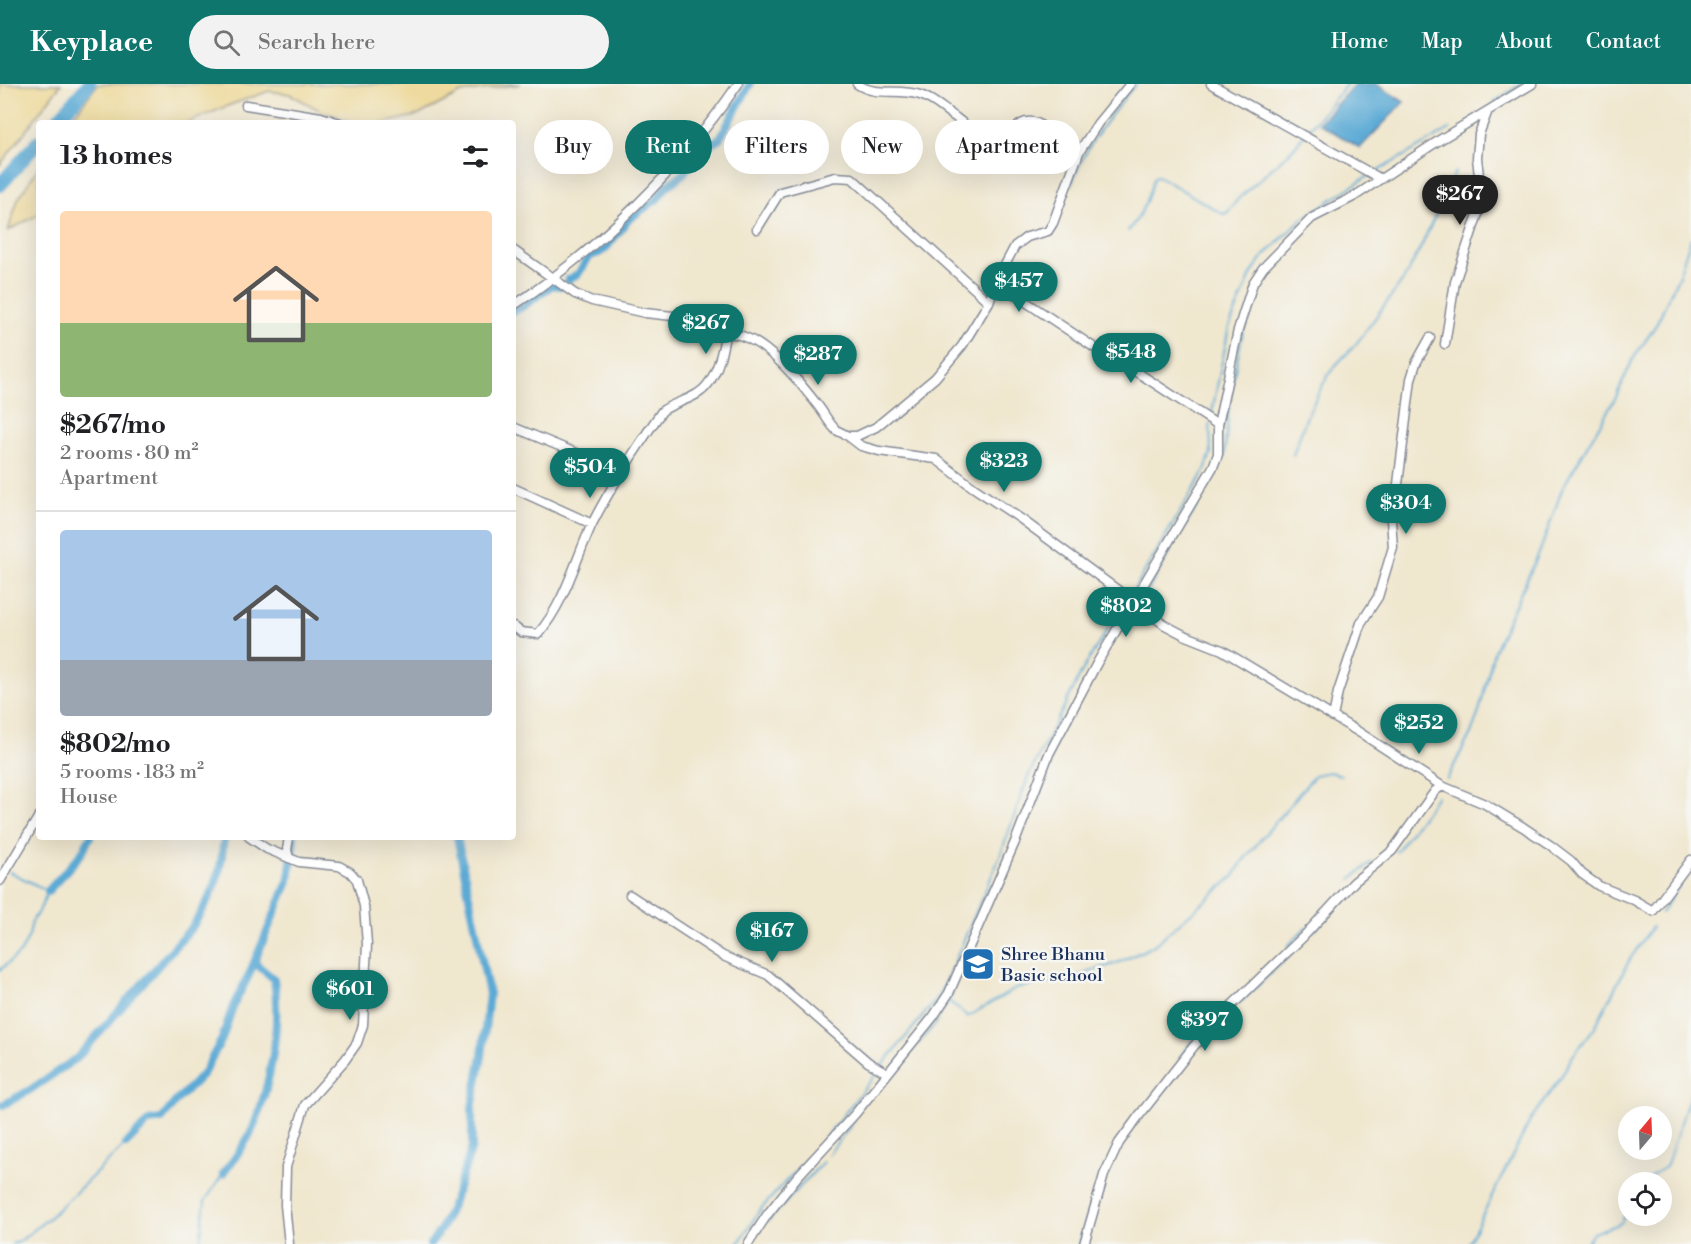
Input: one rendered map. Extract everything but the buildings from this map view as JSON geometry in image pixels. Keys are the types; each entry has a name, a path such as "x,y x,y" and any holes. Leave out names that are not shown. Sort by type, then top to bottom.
{"street":[{"path":"516,304 553,278 603,237 691,146 738,84"},
{"path":"857,84 876,93 902,91 929,98 960,120"},
{"path":"1080,150 1098,123 1130,84"},
{"path":"1211,84 1381,179"},
{"path":"748,1244 767,1215 855,1114 933,1017 949,993 1015,842 1049,754 1132,602 1213,467 1218,454 1218,425 1238,330 1253,283 1272,257 1312,218 1354,196 1438,141 1532,84"},
{"path":"246,105 330,120"},
{"path":"1445,344 1455,282 1482,202 1477,158 1479,134 1487,112"},
{"path":"848,436 857,436 876,427 935,378 962,346 989,302 996,282 1015,246 1020,241 1048,231 1071,174"},
{"path":"757,229 780,192 835,177 852,178 989,302"},
{"path":"516,252 575,294 592,301 645,313 682,317 729,334 737,334 758,344 783,365 836,430 861,446 879,451 936,459 980,493 1174,630 1222,650 1442,786 1485,804 1550,845 1599,886 1634,900 1653,911 1691,860"},
{"path":"996,282 1107,356 1143,376 1218,425"},
{"path":"516,628 521,632 538,634 543,628 566,586 592,525 622,472 662,411 698,394 707,387 716,370 725,335 729,334"},
{"path":"1333,717 1338,692 1361,623 1378,597 1393,547 1391,520 1397,492 1411,379 1416,363 1430,338"},
{"path":"516,429 622,472"},
{"path":"516,489 592,525"},
{"path":"1084,1244 1104,1175 1119,1143 1137,1117 1194,1046 1232,1005 1303,937 1354,882 1392,851 1434,791 1442,786"},
{"path":"0,881 36,821"},
{"path":"255,840 299,862 339,866 350,872 357,880 364,906 367,944 363,1025 345,1060 305,1105 286,1167 285,1205 289,1244"},
{"path":"285,854 288,840"},
{"path":"630,895 723,956 768,975 868,1062 887,1072"}],"sand":[{"path":"0,84 61,84 0,165"},
{"path":"98,84 521,84 461,93 419,115 398,120 348,120 321,111 290,94 269,91 194,120 70,120"},
{"path":"36,172 36,216 8,231 18,199"}],"water":[{"path":"1355,84 1376,84 1404,102 1360,148 1319,123"}],"waterway":[{"path":"58,120 89,84"},
{"path":"568,280 578,274 590,256 606,248 629,219 657,199 666,187 684,173 699,152 720,138 750,84"},
{"path":"1071,185 1091,144 1136,84"},
{"path":"1128,231 1144,206 1154,177 1158,176 1223,214 1228,212 1238,199 1292,150 1347,84"},
{"path":"1493,103 1521,84"},
{"path":"1376,172 1450,129"},
{"path":"0,185 36,144"},
{"path":"1293,455 1307,416 1323,384 1333,368 1356,344 1404,279 1455,172"},
{"path":"1211,417 1229,327 1251,275 1260,260 1302,219 1368,176"},
{"path":"1447,779 1471,733 1479,712 1494,651 1540,551 1563,487 1616,397 1633,359 1656,325 1679,275 1691,238"},
{"path":"1141,602 1224,459 1230,394 1242,336 1249,311 1264,280 1263,273"},
{"path":"516,310 552,285 561,286"},
{"path":"1130,596 1205,470 1211,453 1210,423"},
{"path":"882,1066 940,995 999,859 1028,777 1086,664 1122,606"},
{"path":"950,1002 969,1016 1017,988 1068,979 1120,962 1153,946 1234,876 1242,862 1315,775 1329,772 1341,775"},
{"path":"1396,852 1437,796"},
{"path":"48,891 81,854 88,840"},
{"path":"3,1105 30,1090 77,1058 193,926 214,887 224,840"},
{"path":"126,1144 149,1121 162,1119 203,1074 222,1039 233,1006 248,977 289,879 294,840"},
{"path":"430,1244 441,1229 453,1203 472,1147 472,1108 482,1056 489,994 458,840"},
{"path":"1351,879 1372,862"},
{"path":"1661,913 1691,868"},
{"path":"0,970 21,952 29,936 32,921 48,891 10,872"},
{"path":"1314,931 1339,904"},
{"path":"1287,947 1306,927"},
{"path":"1468,1244 1531,1119 1595,1027 1630,959 1652,927"},
{"path":"1241,1002 1300,945"},
{"path":"223,1174 253,1128 265,1093 273,1055 276,1016 274,979 256,964 255,960"},
{"path":"902,1062 934,1025 953,993"},
{"path":"1179,1059 1195,1037 1219,1013"},
{"path":"1148,1111 1185,1064"},
{"path":"738,1244 760,1210 821,1143 875,1075"},
{"path":"1657,1172 1666,1167 1691,1092"},
{"path":"828,1155 855,1120"},
{"path":"12,1244 19,1242 51,1216 126,1144"},
{"path":"768,1221 823,1162"},
{"path":"200,1244 205,1201 223,1174"},
{"path":"1079,1244 1094,1195"},
{"path":"1586,1244 1593,1233 1618,1224"}],"place":[{"name":"Shree Bhanu Basic school","path":"978,964"}]}
